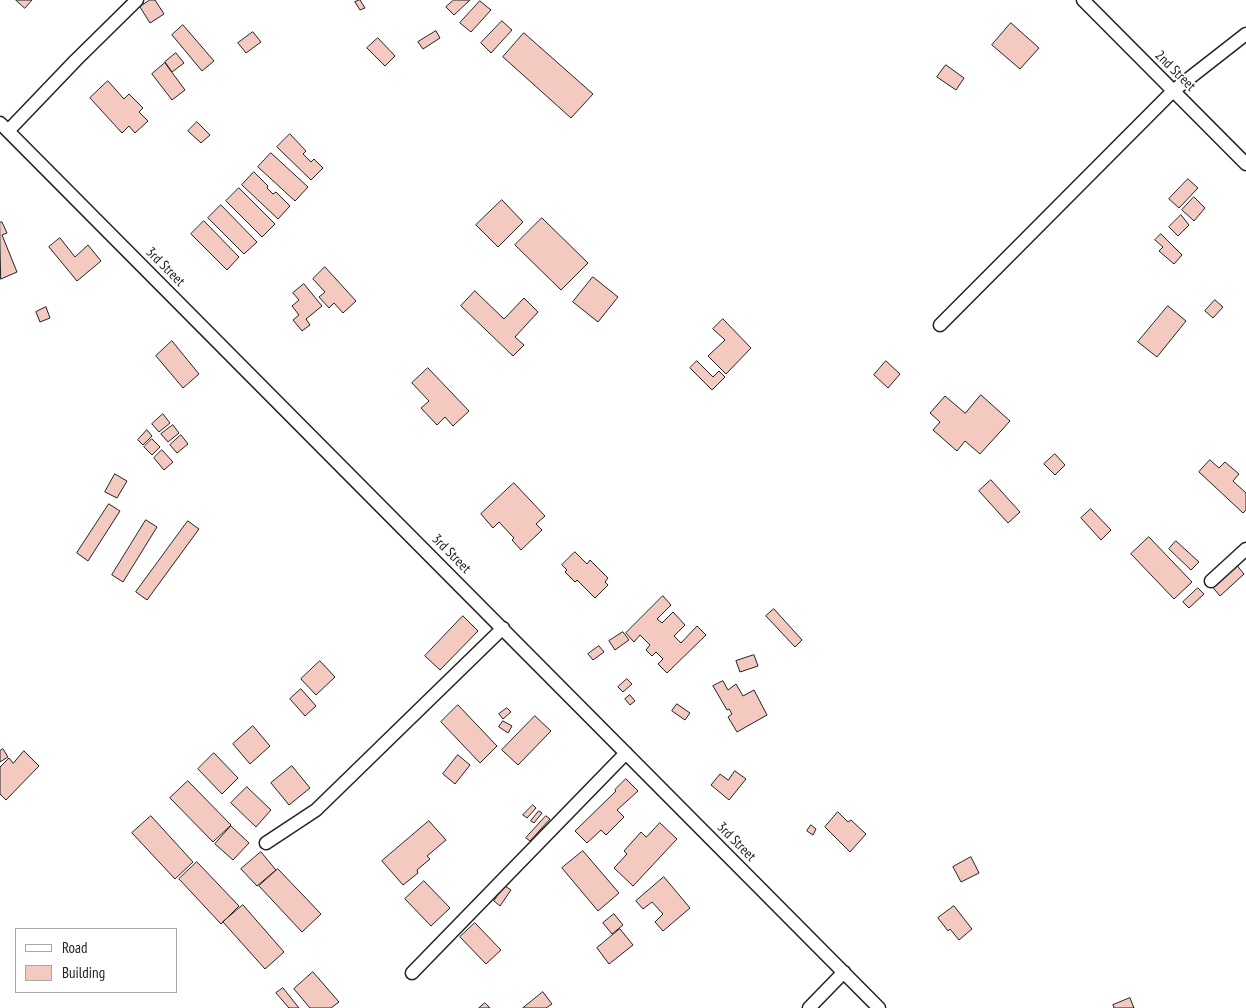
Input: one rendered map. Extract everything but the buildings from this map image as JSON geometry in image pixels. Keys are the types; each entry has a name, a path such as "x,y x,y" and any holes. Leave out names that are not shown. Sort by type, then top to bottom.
{"street":[{"path":"4,127 137,0"},
{"name":"2nd Street","path":"1083,0 1246,164"},
{"path":"940,325 1173,91 1246,34"},
{"name":"3rd Street","path":"4,127 879,1008"},
{"path":"1211,581 1246,549"},
{"path":"266,843 316,810 503,628"},
{"path":"412,973 626,753"},
{"path":"809,1008 844,972"}]}
